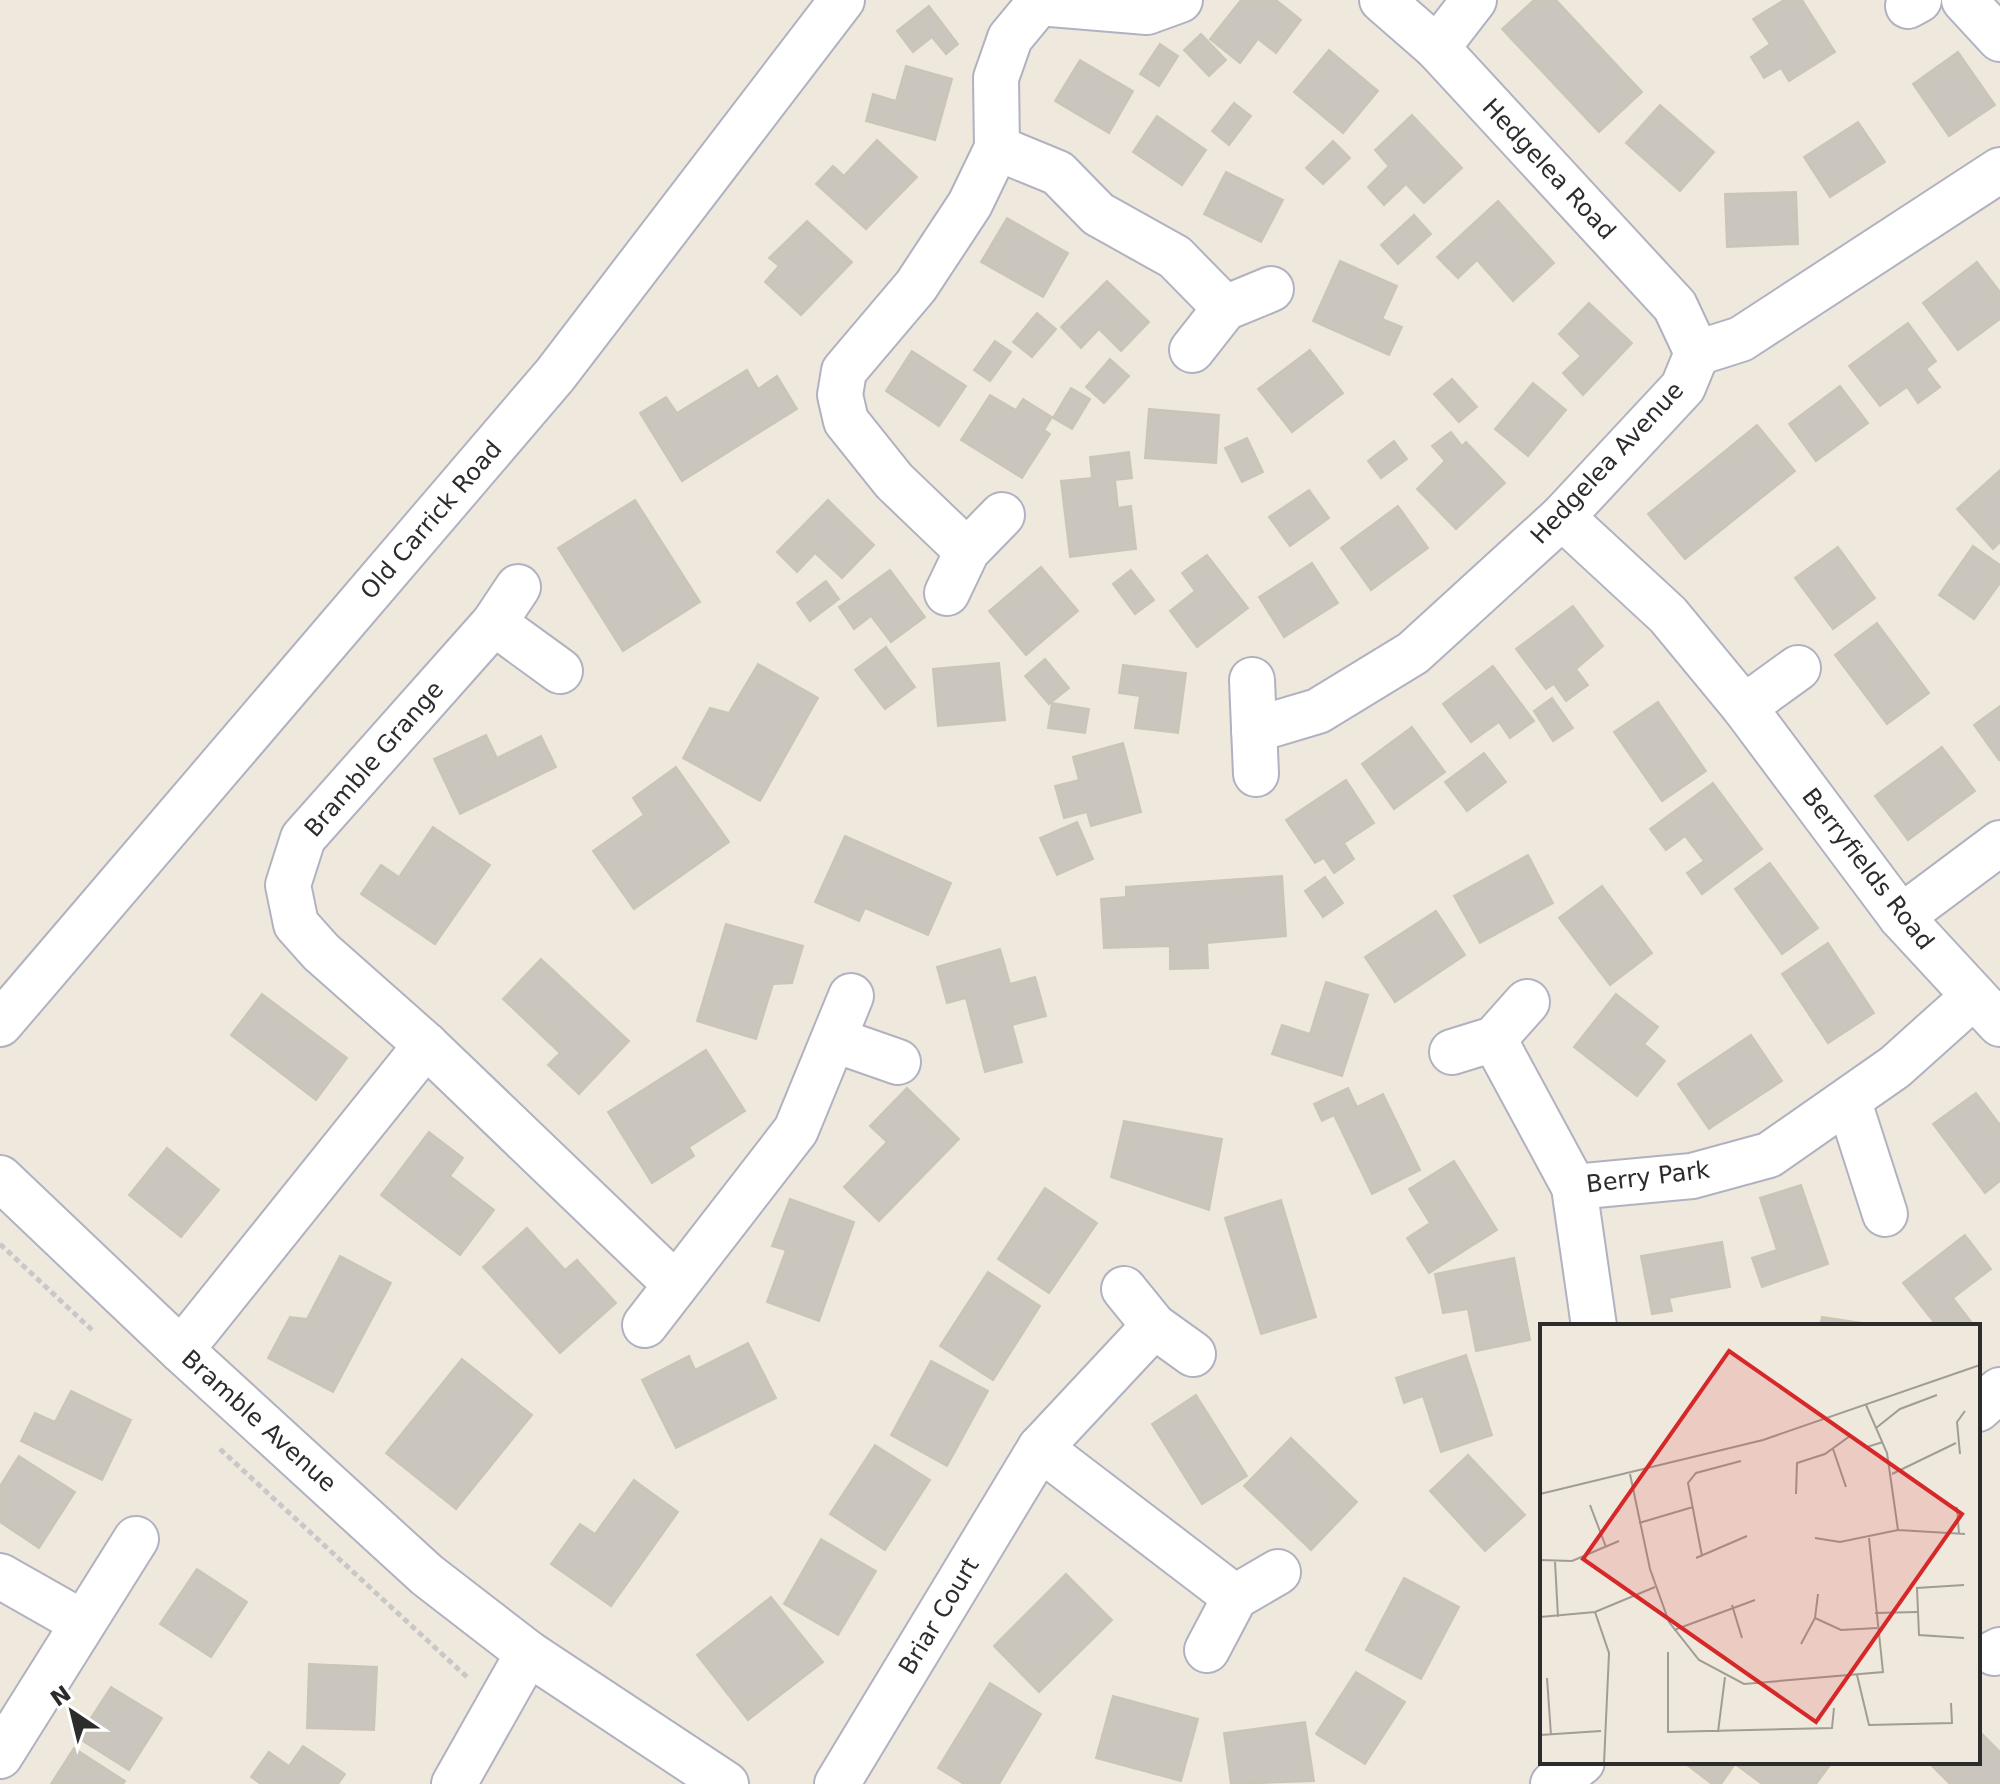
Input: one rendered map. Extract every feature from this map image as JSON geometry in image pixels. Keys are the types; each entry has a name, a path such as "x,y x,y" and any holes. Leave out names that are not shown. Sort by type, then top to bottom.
{"street":[{"name":"Old Carrick Road","path":"0,1024 555,375 842,0"},
{"path":"967,551 894,481 846,421 840,395 844,371 916,286 970,204 997,148 996,78 1010,38 1039,3 1147,12 1180,0"},
{"name":"Hedgelea Road","path":"1382,0 1437,48 1675,306 1697,353"},
{"path":"1437,48 1474,0"},
{"path":"1964,0 2000,39"},
{"path":"997,148 1058,173 1098,214 1175,257 1225,308"},
{"path":"1697,353 1741,339 2000,170"},
{"path":"1192,350 1225,308 1271,289"},
{"name":"Hedgelea Avenue","path":"1254,730 1318,711 1413,653 1562,517 1683,387 1697,353"},
{"path":"947,593 967,551 1002,515"},
{"name":"Berryfields Road","path":"1562,517 1668,615 1744,707 1901,917 1987,1010"},
{"name":"Bramble Grange","path":"518,587 494,623 303,838 288,885 296,924 321,952 426,1045 675,1284"},
{"path":"494,623 560,671"},
{"path":"1744,707 1798,668"},
{"path":"1252,680 1256,774"},
{"path":"1901,917 2000,843"},
{"path":"645,1325 796,1130 851,996"},
{"path":"1452,1052 1494,1039 1527,1002"},
{"name":"Berry Park","path":"1574,1187 1692,1176 1769,1155 1895,1067 1987,1010"},
{"name":"Berry Park","path":"1494,1039 1574,1187 1594,1324"},
{"path":"835,1040 898,1062"},
{"path":"181,1350 426,1045"},
{"path":"1849,1102 1885,1214"},
{"name":"Bramble Avenue","path":"0,1178 181,1350 427,1575 528,1653 726,1784"},
{"path":"1124,1289 1154,1326 1193,1354"},
{"name":"Briar Court","path":"837,1784 1040,1448 1154,1326"},
{"path":"1980,1407 2000,1390"},
{"path":"1040,1448 1235,1597"},
{"path":"0,1756 136,1539"},
{"path":"1207,1650 1235,1597 1278,1572"},
{"path":"0,1576 83,1623"},
{"path":"454,1784 528,1653"},
{"path":"1553,1784 1579,1764"}],"path":[{"path":"0,1244 99,1336"},
{"path":"214,1444 499,1705"}],"building":[{"path":"1241,0 1276,0 1301,20 1276,53 1258,39 1240,63 1210,39"},
{"path":"1534,0 1556,0 1642,92 1599,132 1502,29"},
{"path":"1784,0 1802,0 1835,52 1789,81 1781,68 1764,78 1751,57 1770,44 1753,19"},
{"path":"929,6 958,44 946,54 932,37 913,52 897,31"},
{"path":"1201,34 1226,60 1209,76 1184,50"},
{"path":"1160,44 1178,56 1159,86 1140,74"},
{"path":"1329,50 1378,91 1343,133 1294,92"},
{"path":"1958,52 1995,105 1949,136 1913,84"},
{"path":"1080,60 1133,91 1109,133 1055,101"},
{"path":"906,66 952,79 935,140 866,121 873,94 896,101"},
{"path":"1234,103 1251,116 1229,145 1212,131"},
{"path":"1660,105 1714,152 1680,191 1626,143"},
{"path":"1412,115 1462,168 1424,203 1406,184 1384,205 1368,187 1389,166 1375,150"},
{"path":"1157,116 1206,150 1182,185 1133,152"},
{"path":"1858,122 1885,162 1830,197 1804,157"},
{"path":"877,140 917,177 866,229 816,184 833,166 844,176"},
{"path":"1333,141 1350,158 1323,184 1306,168"},
{"path":"1226,172 1283,200 1261,242 1204,214"},
{"path":"1796,192 1798,244 1727,247 1725,194"},
{"path":"1498,201 1554,263 1513,301 1477,260 1458,278 1437,257"},
{"path":"1414,215 1431,234 1398,264 1381,245"},
{"path":"1007,218 1068,253 1043,297 981,262"},
{"path":"807,221 852,262 801,315 765,282 779,266 769,258"},
{"path":"1340,261 1397,286 1382,319 1402,327 1389,355 1313,321"},
{"path":"1977,262 2000,292 2000,319 1958,350 1923,303"},
{"path":"1107,281 1149,322 1121,351 1099,329 1081,348 1061,327"},
{"path":"1589,303 1632,343 1583,395 1563,373 1581,356 1559,334"},
{"path":"1037,313 1056,329 1032,357 1013,342"},
{"path":"1908,323 1936,361 1926,369 1940,387 1918,403 1907,387 1880,406 1849,366"},
{"path":"995,341 1011,352 990,381 974,370"},
{"path":"1310,350 1343,393 1292,432 1258,389"},
{"path":"912,351 966,386 939,426 886,391"},
{"path":"1110,359 1129,376 1104,403 1086,387"},
{"path":"747,370 758,389 777,376 797,409 682,481 640,413 666,397 677,413"},
{"path":"1452,379 1477,407 1459,422 1434,394"},
{"path":"1533,383 1566,410 1528,456 1495,429"},
{"path":"1840,386 1868,423 1816,461 1789,424"},
{"path":"1071,388 1090,399 1072,429 1053,418"},
{"path":"990,395 1016,410 1023,399 1052,417 1044,430 1050,434 1022,478 961,440"},
{"path":"1149,409 1219,415 1216,463 1145,458"},
{"path":"1757,425 1795,471 1685,559 1648,514"},
{"path":"1451,432 1462,446 1466,442 1505,483 1456,529 1417,489 1445,461 1432,446"},
{"path":"1247,438 1263,472 1242,482 1225,448"},
{"path":"1394,441 1407,459 1381,478 1368,461"},
{"path":"1129,452 1132,478 1115,480 1118,508 1131,506 1136,549 1070,557 1061,481 1092,478 1090,457"},
{"path":"2000,470 2000,542 1993,549 1957,509"},
{"path":"1309,490 1329,518 1290,546 1269,517"},
{"path":"635,500 700,602 623,651 558,548"},
{"path":"828,500 874,545 842,578 815,553 797,572 777,552"},
{"path":"1398,506 1428,548 1371,590 1341,548"},
{"path":"1973,546 2000,565 2000,583 1974,619 1939,595"},
{"path":"1838,547 1875,598 1833,629 1795,578"},
{"path":"1207,555 1248,608 1197,647 1170,611 1195,591 1182,573"},
{"path":"1312,563 1338,603 1284,637 1259,597"},
{"path":"1041,567 1078,611 1026,655 989,611"},
{"path":"890,570 925,617 891,642 871,616 854,629 839,607"},
{"path":"1131,570 1154,600 1135,614 1113,584"},
{"path":"826,581 839,599 810,621 797,603"},
{"path":"1573,606 1603,646 1576,669 1588,685 1566,701 1554,684 1546,689 1516,649"},
{"path":"1877,623 1929,693 1887,724 1835,655"},
{"path":"886,647 915,687 885,709 855,670"},
{"path":"1045,659 1069,688 1049,704 1025,676"},
{"path":"999,663 1005,720 938,726 933,669"},
{"path":"758,664 818,698 760,801 683,758 710,708 729,713"},
{"path":"1123,665 1186,673 1178,733 1135,728 1140,696 1119,693"},
{"path":"1493,666 1534,721 1510,738 1499,722 1471,742 1443,704"},
{"path":"1552,698 1573,728 1553,741 1534,711"},
{"path":"1658,702 1706,771 1662,801 1614,732"},
{"path":"1052,703 1089,709 1085,733 1048,728"},
{"path":"2000,706 2000,760 1999,760 1974,725"},
{"path":"1412,727 1445,772 1394,809 1362,764"},
{"path":"486,735 497,758 541,736 556,767 460,814 434,759"},
{"path":"1123,743 1141,812 1091,826 1087,812 1064,818 1055,786 1079,780 1073,757"},
{"path":"1942,747 1975,791 1908,840 1875,796"},
{"path":"1484,753 1506,782 1467,811 1445,782"},
{"path":"676,767 729,842 634,909 593,851 644,815 633,798"},
{"path":"1346,780 1374,823 1344,843 1354,859 1334,873 1324,858 1315,863 1286,820"},
{"path":"1713,783 1762,849 1702,894 1687,873 1704,861 1685,836 1666,850 1650,829"},
{"path":"1077,822 1093,859 1057,875 1040,838"},
{"path":"433,827 490,865 435,944 361,894 381,865 399,877"},
{"path":"845,836 951,883 928,935 865,908 859,921 815,902"},
{"path":"1528,855 1553,903 1480,943 1454,896"},
{"path":"1770,863 1818,928 1782,954 1735,889"},
{"path":"1282,876 1286,936 1207,943 1208,968 1170,969 1170,946 1104,948 1101,899 1126,897 1126,887"},
{"path":"1325,877 1343,903 1323,917 1305,891"},
{"path":"1602,886 1652,953 1610,985 1559,918"},
{"path":"1436,911 1465,955 1395,1002 1365,957"},
{"path":"726,924 803,946 792,983 773,984 756,1039 697,1021"},
{"path":"1828,943 1874,1013 1828,1043 1782,974"},
{"path":"1000,949 1010,984 1035,977 1046,1016 1012,1025 1022,1062 985,1072 966,998 947,1003 937,967"},
{"path":"541,959 629,1041 579,1094 548,1065 560,1053 503,999"},
{"path":"1326,982 1368,995 1342,1076 1272,1054 1282,1025 1310,1034"},
{"path":"262,994 347,1058 316,1100 231,1035"},
{"path":"1616,994 1658,1027 1644,1044 1665,1061 1637,1096 1574,1047"},
{"path":"1751,1035 1782,1081 1709,1129 1678,1084"},
{"path":"706,1050 745,1111 689,1147 694,1156 652,1183 608,1112"},
{"path":"907,1088 959,1139 879,1221 844,1187 887,1142 870,1126"},
{"path":"1348,1088 1357,1107 1383,1094 1420,1170 1372,1194 1334,1115 1322,1121 1314,1104"},
{"path":"1976,1093 2000,1125 2000,1181 1985,1193 1933,1124"},
{"path":"1124,1121 1222,1139 1209,1210 1111,1177"},
{"path":"429,1132 463,1158 450,1176 494,1210 460,1255 381,1195"},
{"path":"167,1148 219,1190 181,1237 129,1195"},
{"path":"1454,1161 1497,1230 1429,1273 1407,1238 1430,1223 1409,1189"},
{"path":"1801,1185 1828,1264 1762,1287 1752,1258 1777,1250 1760,1198"},
{"path":"1045,1188 1097,1223 1049,1293 998,1259"},
{"path":"790,1199 854,1222 819,1321 767,1302 786,1250 772,1246"},
{"path":"1281,1200 1316,1317 1261,1334 1225,1218"},
{"path":"527,1228 565,1270 577,1260 616,1303 560,1353 483,1267"},
{"path":"1965,1235 1991,1269 1953,1298 1970,1324 1935,1324 1903,1283"},
{"path":"1722,1242 1730,1287 1669,1298 1672,1311 1652,1314 1641,1256"},
{"path":"340,1256 391,1283 333,1392 268,1358 290,1317 307,1319"},
{"path":"1514,1258 1530,1340 1476,1351 1468,1309 1443,1313 1435,1274"},
{"path":"988,1272 1040,1306 993,1380 940,1346"},
{"path":"1822,1317 1869,1324 1820,1324"},
{"path":"748,1343 776,1398 676,1448 642,1380 689,1356 695,1370"},
{"path":"1466,1355 1492,1435 1441,1452 1423,1396 1404,1403 1396,1378"},
{"path":"462,1359 532,1415 456,1509 386,1453"},
{"path":"931,1361 988,1391 947,1466 891,1435"},
{"path":"71,1391 131,1420 102,1480 21,1441 35,1413 55,1422"},
{"path":"1196,1395 1247,1476 1202,1504 1152,1424"},
{"path":"1291,1438 1357,1502 1311,1550 1244,1486"},
{"path":"875,1445 930,1480 885,1550 830,1514"},
{"path":"1468,1455 1525,1515 1485,1551 1430,1491"},
{"path":"19,1456 75,1492 39,1548 0,1522 0,1486"},
{"path":"634,1480 678,1512 611,1606 551,1564 580,1524 595,1534"},
{"path":"821,1539 876,1571 838,1635 784,1604"},
{"path":"197,1569 247,1602 211,1657 160,1624"},
{"path":"1066,1574 1112,1620 1039,1692 994,1646"},
{"path":"1404,1578 1459,1607 1421,1679 1366,1650"},
{"path":"771,1597 823,1662 748,1720 697,1655"},
{"path":"309,1664 377,1667 374,1730 307,1728"},
{"path":"1356,1672 1405,1702 1365,1764 1316,1734"},
{"path":"990,1683 1041,1714 999,1784 964,1784 938,1768"},
{"path":"111,1687 162,1718 129,1770 78,1738"},
{"path":"1113,1696 1198,1719 1181,1781 1096,1758"},
{"path":"1305,1722 1314,1781 1231,1784 1224,1733"},
{"path":"1980,1732 2000,1752 2000,1784 1950,1784 1930,1764 1980,1764"},
{"path":"303,1746 345,1774 338,1784 261,1784 251,1777 269,1752 289,1766"},
{"path":"74,1748 125,1781 123,1784 51,1784"},
{"path":"1735,1764 1721,1784 1712,1784 1687,1765"},
{"path":"1735,1764 1830,1765 1816,1784 1762,1784"}]}
